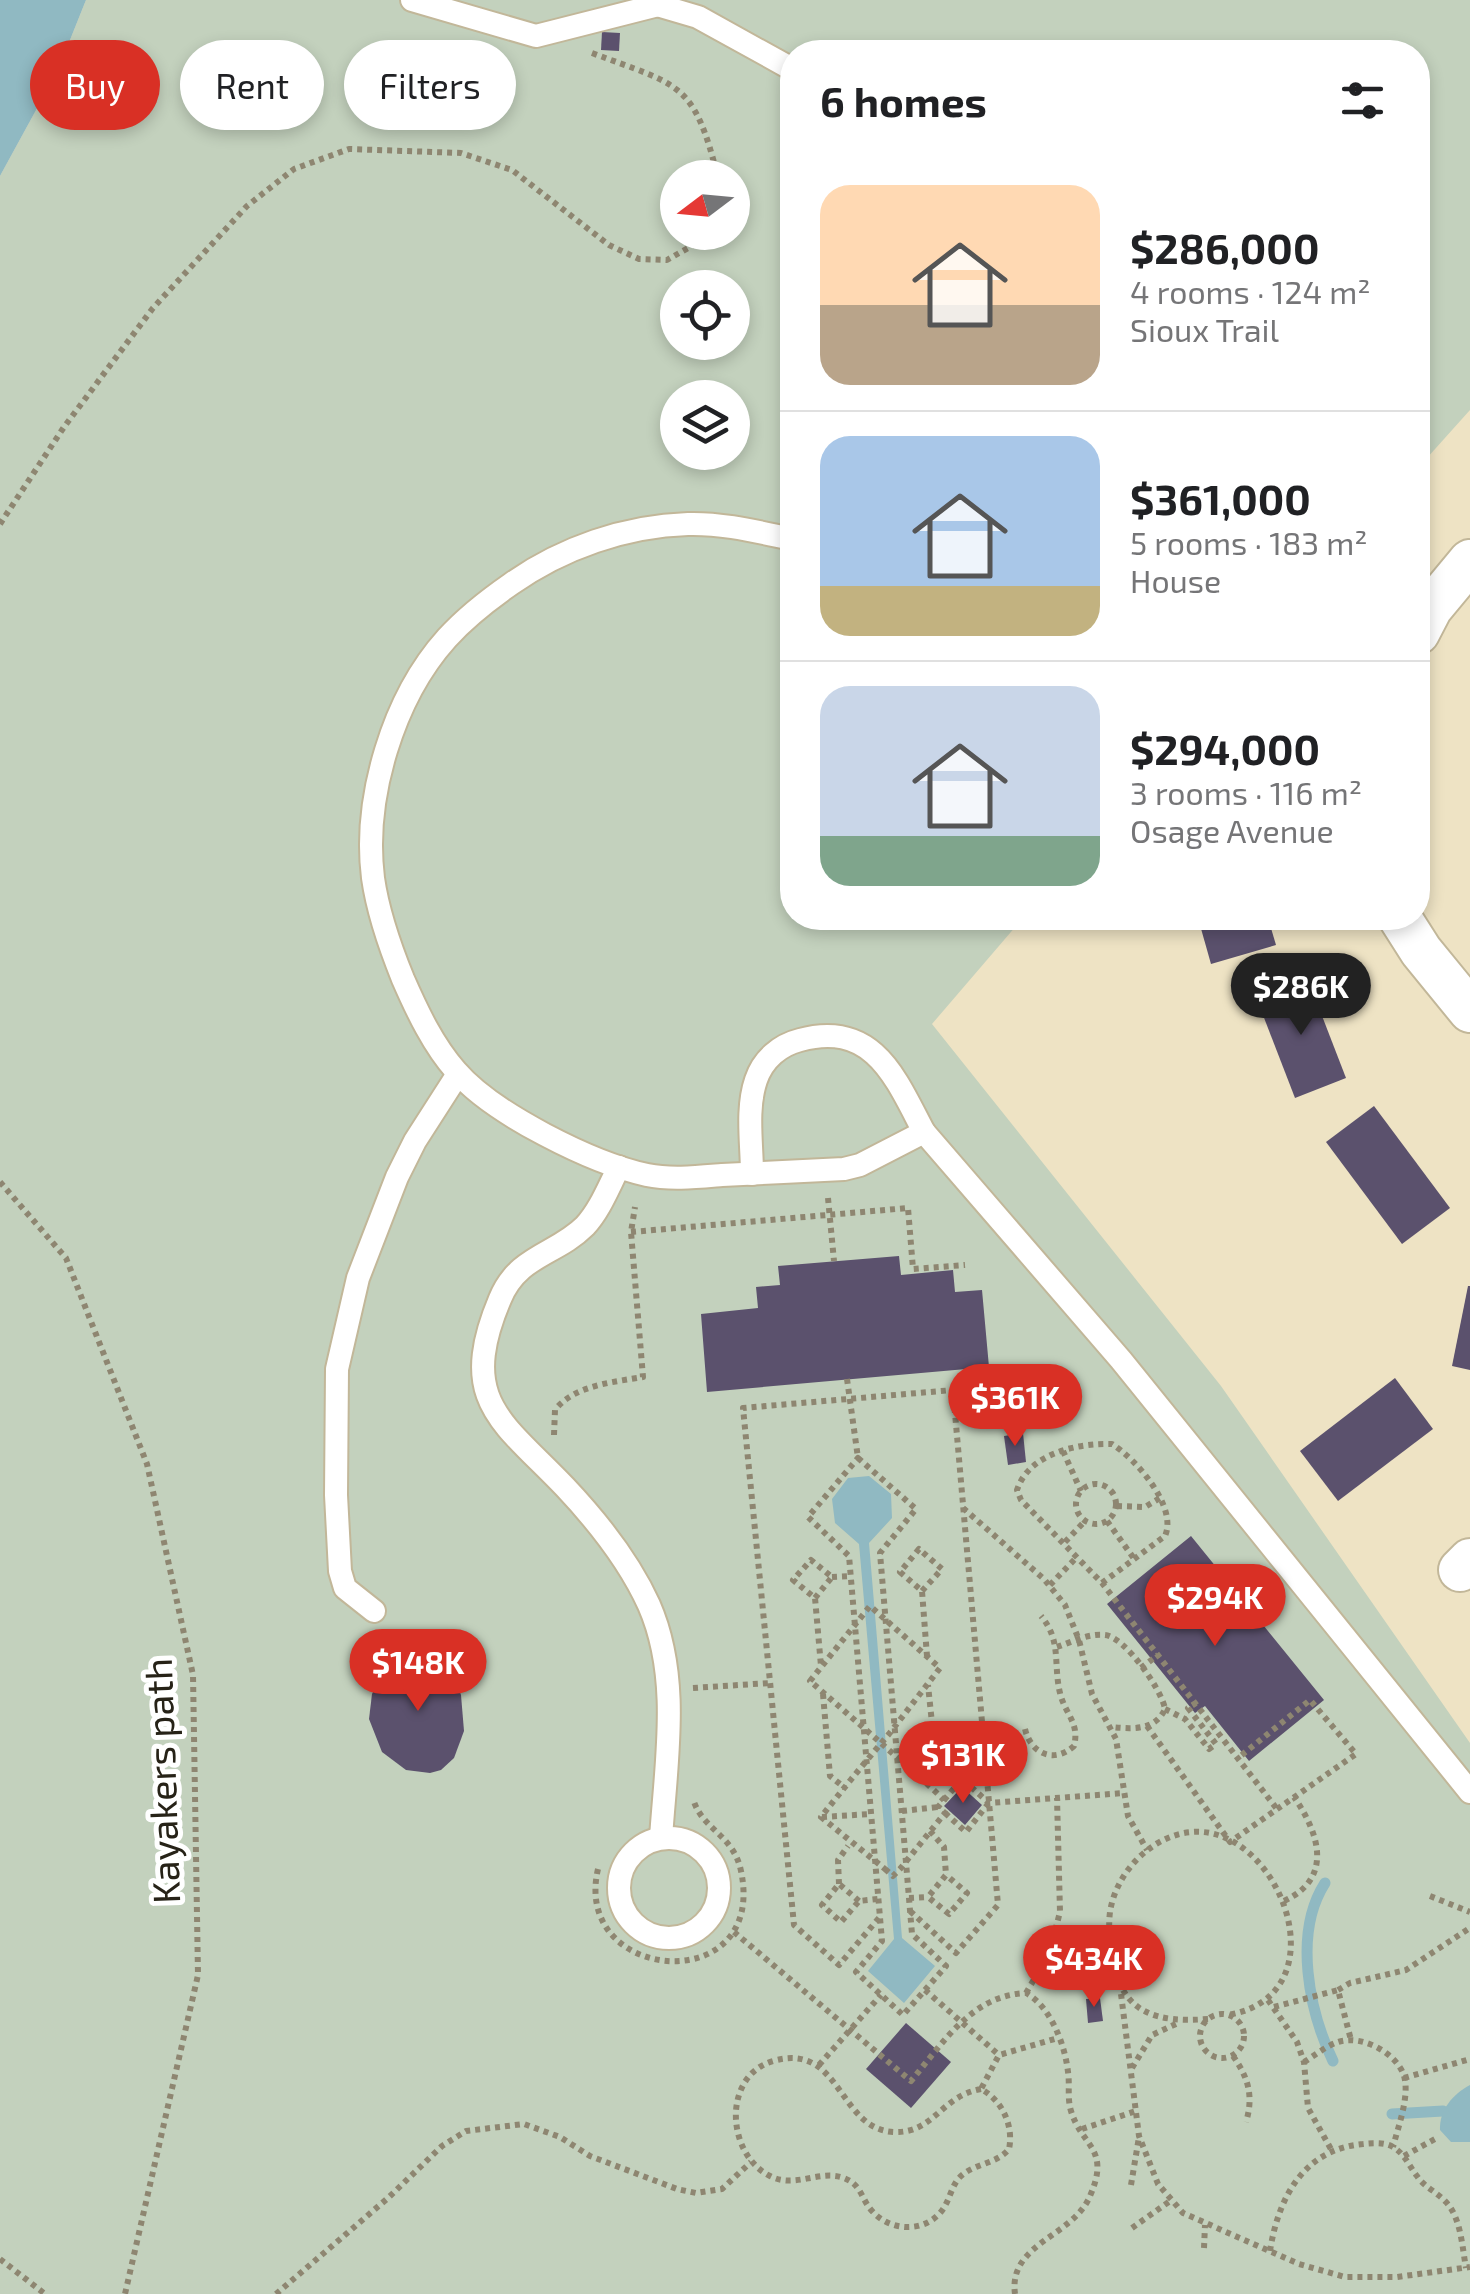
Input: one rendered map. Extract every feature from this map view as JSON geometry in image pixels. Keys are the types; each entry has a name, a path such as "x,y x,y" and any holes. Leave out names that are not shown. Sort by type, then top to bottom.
{"street":[{"path":"1430,612 1470,561"},
{"path":"1408,930 1470,1011"}],"lane":[{"path":"412,0 528,34 544,34 662,4"},
{"path":"637,0 662,4 780,61"},
{"path":"780,536 718,525 684,524 617,534 579,546 544,564 492,596 446,639 407,699 384,764 376,802 373,874 387,938 414,1004 458,1074 516,1118 619,1166 659,1177 825,1170 860,1166 924,1132"},
{"path":"752,1174 755,1082 771,1055 802,1039 836,1036 866,1046 892,1073 924,1132 1121,1360 1470,1792"},
{"path":"374,1612 345,1588 340,1571 336,1495 338,1368 358,1278 397,1178 415,1141 458,1074"},
{"path":"619,1166 593,1216 582,1228 532,1259 509,1281 486,1342 485,1386 500,1421 614,1544 648,1602 668,1684 661,1838"},
{"path":"661,1838 677,1838 706,1854 719,1883 718,1900 701,1927 670,1939 639,1929 620,1901 622,1868 631,1854 661,1838"}],"path":[{"path":"544,34 676,86 691,100 714,160"},
{"path":"0,524 64,427 153,308 246,206 294,169 349,149 460,154 512,170 608,244 639,259 667,260 684,250"},
{"path":"825,1170 834,1262"},
{"name":"Kayakers path","path":"0,1182 66,1258 146,1464 193,1675 198,1975 125,2294"},
{"path":"558,1444 552,1422 560,1403 586,1389 643,1377 630,1232 908,1208 912,1269 965,1265"},
{"path":"879,1918 839,1965 794,1925 744,1408 1008,1386 1045,1374"},
{"path":"848,1380 858,1458 916,1510 880,1553 883,1618 912,1934 946,1966 903,2015 856,1972 882,1942 867,1731 849,1556 808,1517 858,1458"},
{"path":"1008,1386 1014,1435"},
{"path":"910,1911 956,1953 998,1905 953,1390"},
{"path":"1102,1583 1158,1543 1169,1526 1160,1498 1126,1453 1112,1444 1048,1454 1020,1482 1017,1490 1021,1500 1102,1583 1277,1809"},
{"path":"1063,1451 1081,1490"},
{"path":"1089,1484 1104,1484 1114,1493 1116,1506 1108,1521 1085,1521 1076,1506 1081,1490 1089,1484"},
{"path":"1116,1506 1145,1507 1160,1498"},
{"path":"963,1508 1050,1585 1065,1605 1089,1685 1111,1727 1128,1816 1147,1850"},
{"path":"1064,1542 1085,1521"},
{"path":"1108,1521 1135,1560"},
{"path":"882,1574 900,1572 918,1549 942,1569 922,1591"},
{"path":"1050,1585 1075,1559"},
{"path":"821,1668 814,1598 794,1580 810,1560 832,1578"},
{"path":"900,1572 922,1591 928,1657"},
{"path":"814,1598 832,1578 851,1576"},
{"path":"821,1817 868,1758 881,1743 889,1734 940,1668 870,1606 810,1682 881,1743 890,1751 898,1757 926,1782 946,1813 966,1832 989,1802"},
{"path":"1024,1729 1029,1742 1044,1754 1060,1756 1074,1746 1075,1723 1059,1691 1057,1647 1041,1616"},
{"path":"1057,1647 1094,1636 1112,1636 1125,1646 1159,1691 1164,1709 1161,1717 1147,1726 1111,1727"},
{"path":"1141,1668 1158,1655"},
{"path":"687,1698 687,1688 770,1683"},
{"path":"926,1782 937,1770 928,1684"},
{"path":"823,1693 830,1776 844,1788"},
{"path":"1230,1842 1356,1754 1310,1700 1238,1758"},
{"path":"1164,1709 1185,1718 1209,1749 1216,1744 1188,1708 1196,1703"},
{"path":"1120,1988 1126,1998 1164,2019 1208,2019 1252,2009 1268,2000 1279,1986 1290,1952 1289,1914 1284,1901 1260,1866 1230,1842 1147,1726"},
{"path":"902,1810 941,1803 962,1779 989,1802 1124,1793"},
{"path":"598,1870 595,1896 605,1926 623,1946 664,1962 694,1960 718,1949 734,1932 743,1902 739,1863 728,1840 700,1815 690,1793"},
{"path":"1284,1901 1304,1889 1317,1859 1310,1822 1294,1797"},
{"path":"1026,1993 1049,1954 1060,1912 1056,1798"},
{"path":"821,1817 893,1876 946,1813"},
{"path":"821,1817 870,1814"},
{"path":"909,1898 928,1896 946,1875 944,1847 930,1831"},
{"path":"1230,1842 1206,1832 1164,1839 1147,1850 1127,1872 1112,1902 1108,1930 1140,2136 1158,2184 1170,2201 1206,2225 1311,2269 1345,2276 1397,2277 1468,2267 1452,2209 1394,2147 1368,2144 1332,2152 1310,2166 1289,2188 1274,2222 1270,2251"},
{"path":"848,1846 838,1860 839,1884 822,1905 841,1922 859,1901 878,1899"},
{"path":"928,1896 949,1914 967,1893 946,1875"},
{"path":"839,1884 859,1901"},
{"path":"1430,1896 1470,1912"},
{"path":"1274,2008 1406,1970 1470,1928"},
{"path":"734,1932 910,2080 982,2004 1026,1993 1038,2000 1058,2038 1068,2071 1069,2106 1094,2148 1098,2165 1091,2194 1070,2223 1020,2261 1014,2278 1015,2294"},
{"path":"925,1990 1000,2055"},
{"path":"1338,1990 1351,2040"},
{"path":"820,2065 881,1995"},
{"path":"1268,2000 1292,2032 1304,2062 1308,2108 1332,2152"},
{"path":"1208,2019 1199,2038 1205,2051 1218,2059 1233,2056 1242,2045 1243,2030 1228,2014"},
{"path":"1130,2072 1152,2035 1184,2021"},
{"path":"981,2089 994,2098 1005,2114 1011,2133 1009,2148 999,2158 960,2177 943,2210 918,2227 905,2228 882,2220 873,2212 858,2184 848,2179 828,2175 812,2180 771,2177 751,2162 744,2150 736,2108 748,2074 780,2059 806,2059 820,2065 866,2121 892,2132 917,2129 953,2098 981,2089 1000,2055 1058,2038"},
{"path":"1304,2062 1338,2042 1351,2040 1368,2044 1399,2066 1404,2078 1394,2147"},
{"path":"1233,2056 1251,2094 1246,2122"},
{"path":"1404,2078 1470,2060"},
{"path":"1082,2129 1136,2110"},
{"path":"276,2294 442,2146 466,2131 524,2124 560,2137 590,2156 696,2193 722,2189 751,2162"},
{"path":"1131,2185 1140,2136"},
{"path":"1404,2156 1435,2139"},
{"path":"1132,2228 1170,2201"},
{"path":"1204,2248 1206,2225"},
{"path":"0,2259 44,2294"}],"green space":[{"path":"86,0 1470,0 1470,410 1430,455 1430,40 780,40 780,930 1013,930 932,1024 1221,1386 1470,1743 1470,2294 0,2294 0,176 30,121 30,130 160,130 160,40 70,40"}],"water":[{"path":"0,0 86,0 70,40 30,40 30,121 0,176"},
{"path":"869,1476 891,1494 892,1518 869,1543 902,1938 935,1966 904,2003 868,1971 894,1939 859,1544 835,1523 832,1499 848,1478"},
{"path":"1470,2085 1470,2142 1451,2142 1440,2130 1442,2116 1453,2098"}],"building":[{"path":"602,32 620,33 619,51 601,50"},
{"path":"1201,930 1272,930 1276,945 1211,964"},
{"path":"1307,977 1346,1078 1295,1098 1256,997"},
{"path":"1374,1106 1450,1208 1402,1244 1326,1142"},
{"path":"899,1256 901,1275 953,1270 955,1292 982,1290 989,1367 707,1392 701,1314 758,1308 756,1287 780,1285 778,1266"},
{"path":"1470,1286 1470,1370 1452,1366"},
{"path":"1395,1378 1433,1429 1338,1501 1300,1451"},
{"path":"1023,1433 1026,1462 1008,1465 1004,1436"},
{"path":"1191,1536 1324,1700 1249,1761 1205,1706 1195,1713 1107,1604"},
{"path":"422,1654 436,1658 453,1674 461,1695 464,1731 454,1758 441,1770 430,1773 406,1770 382,1752 369,1719 372,1694 384,1672 407,1657"},
{"path":"962,1787 982,1805 965,1825 944,1806"},
{"path":"1100,1998 1103,2021 1088,2023 1086,1999"},
{"path":"906,2023 951,2062 911,2108 866,2069"}],"waterway":[{"path":"1325,1883 1309,1925 1308,1972 1317,2019 1333,2061"},
{"path":"1392,2114 1443,2111"}]}
